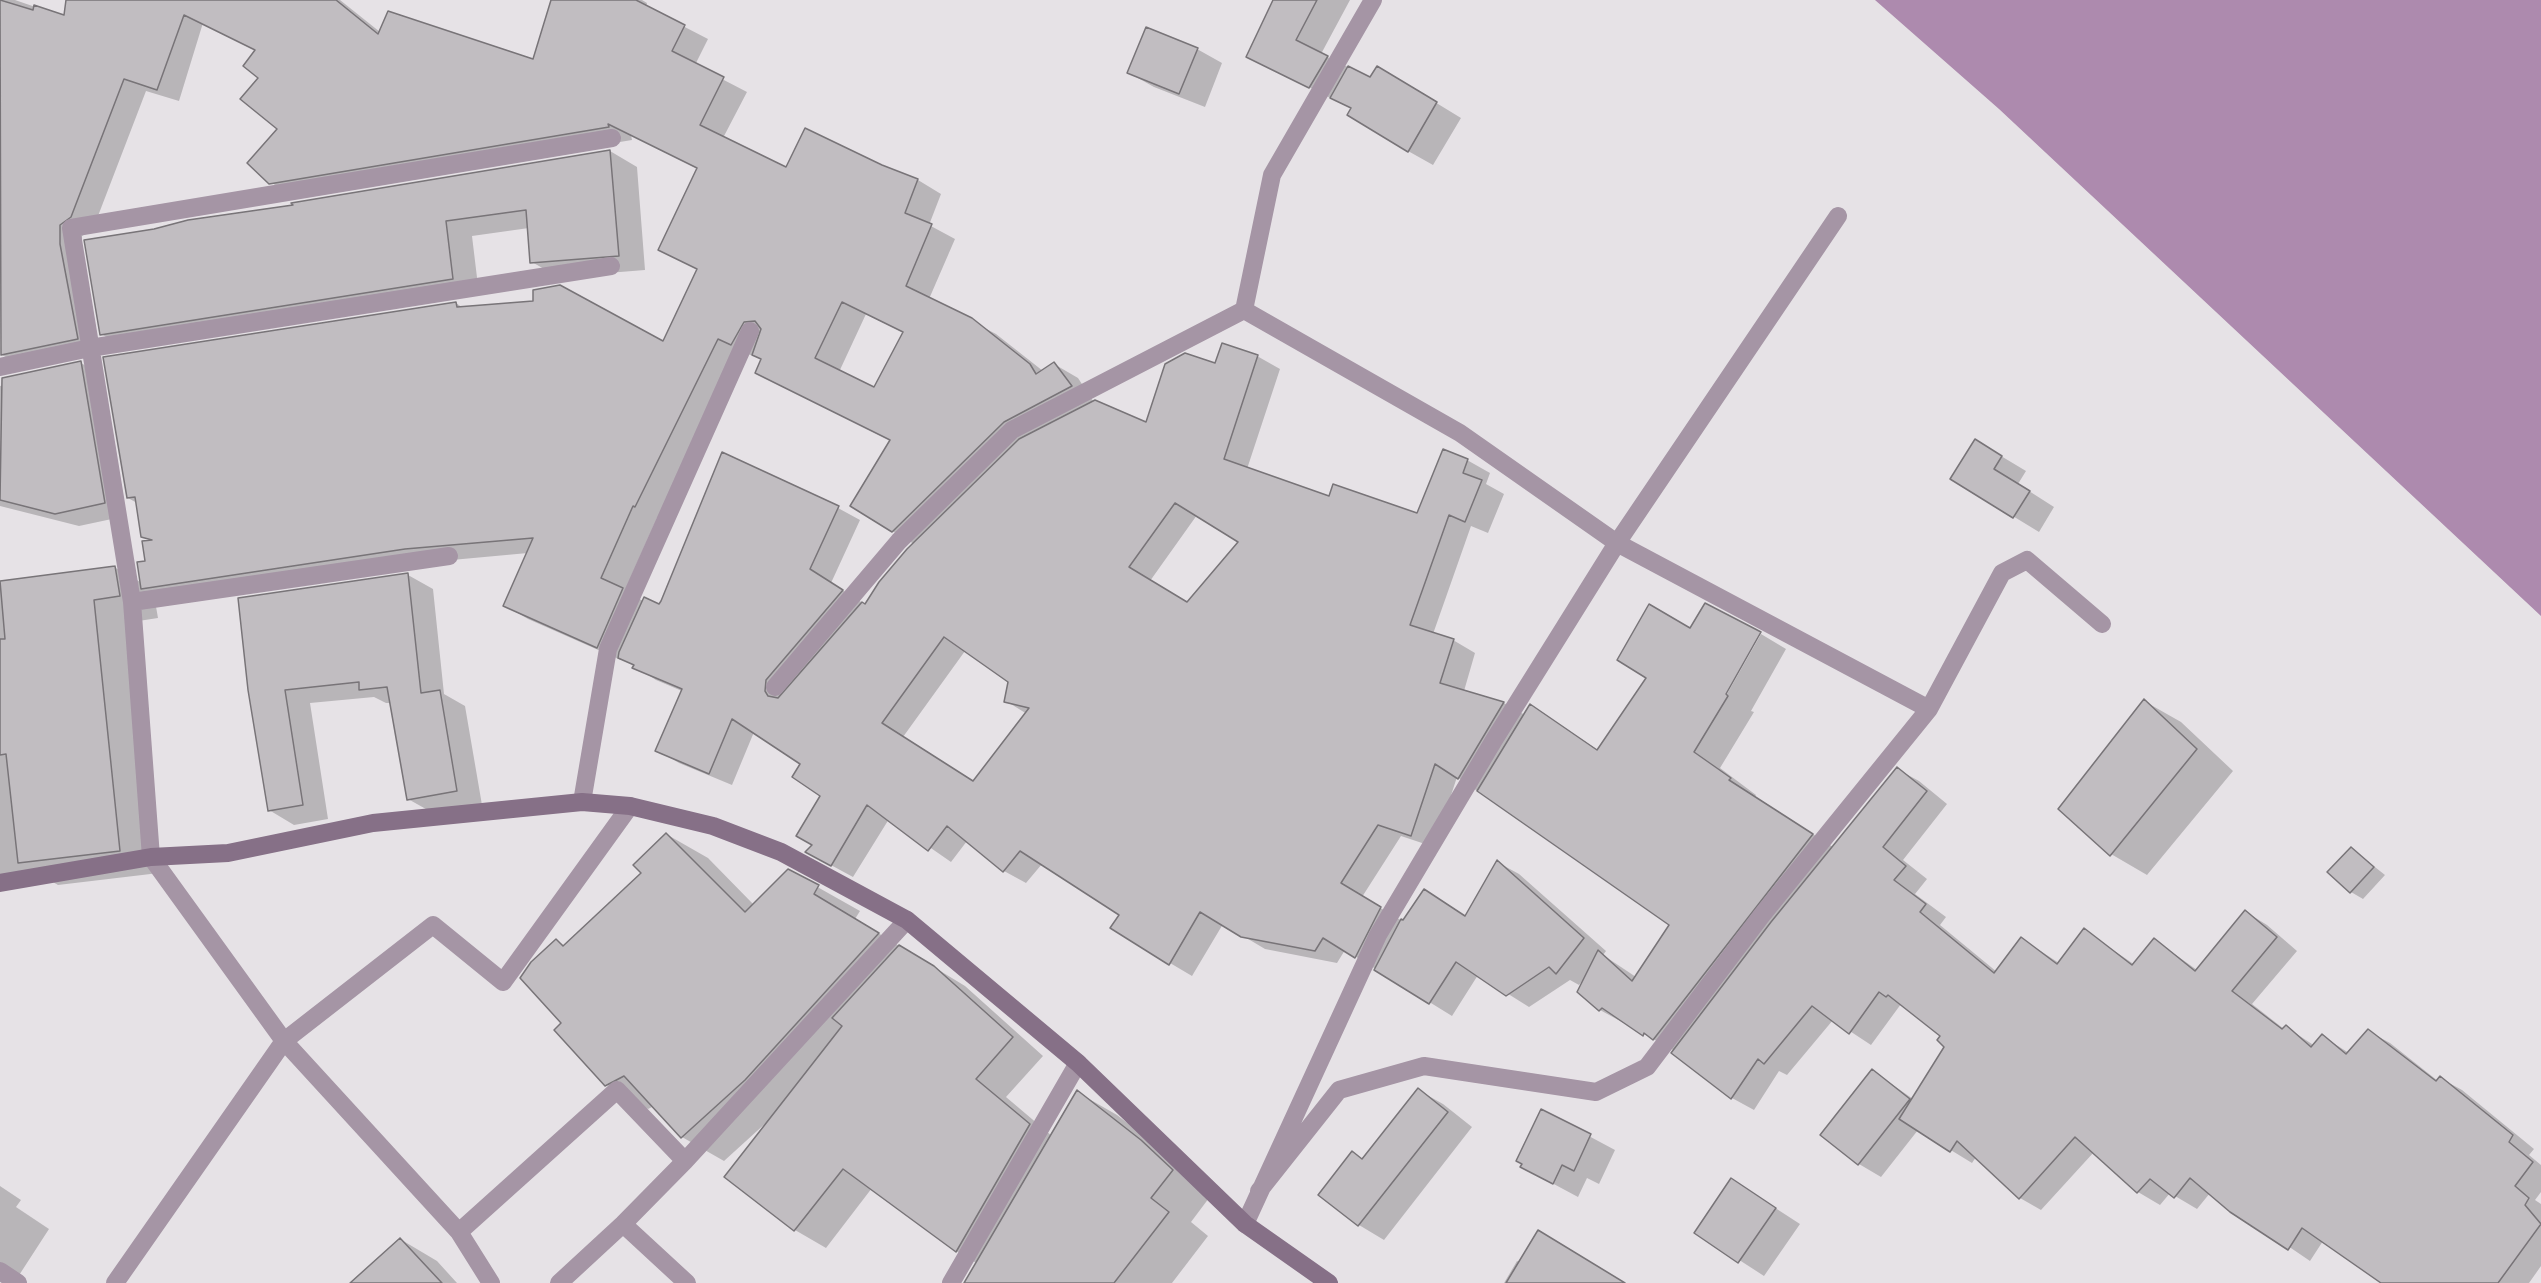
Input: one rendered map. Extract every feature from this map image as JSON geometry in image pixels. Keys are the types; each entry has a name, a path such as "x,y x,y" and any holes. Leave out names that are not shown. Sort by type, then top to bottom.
{"street":[{"path":"1244,310 1272,175 1374,0"},
{"path":"491,1283 459,1232 284,1041 151,857 132,602 71,228 612,138"},
{"path":"1245,1224 1378,935 1494,740 1617,543 1838,216"},
{"path":"0,367 90,348 611,266"},
{"path":"1244,310 1460,433 1617,543 1929,709"},
{"path":"775,687 899,541 1012,430 1244,310"},
{"path":"582,802 608,649 750,331"},
{"path":"132,602 449,556"},
{"path":"1259,1191 1339,1090 1424,1066 1596,1092 1647,1067 1762,915 1929,709 2002,573 2027,560 2102,624"},
{"path":"0,883 151,857 228,853 373,822 582,802 630,806 713,826 782,852 907,920 1078,1063 1245,1224 1329,1283"},
{"path":"115,1283 284,1041 433,925 504,982 630,806"},
{"path":"559,1283 623,1224 685,1161 907,920"},
{"path":"951,1283 1078,1063"},
{"path":"459,1232 617,1090 685,1161"},
{"path":"623,1224 687,1283"},
{"path":"0,1271 18,1283"}],"shaded area":[{"path":"1875,0 2541,0 2541,616 1999,109"}],"building":[{"path":"0,0 33,10 34,5 64,15 66,0 336,0 378,34 388,11 533,59 551,0 636,0 685,25 672,51 724,77 700,125 786,167 805,128 882,165 918,179 905,213 932,224 906,286 972,318 1030,364 1036,374 1054,362 1072,386 1004,422 892,532 850,506 890,440 755,373 761,359 752,355 761,329 755,321 744,322 731,345 718,339 635,507 633,506 601,578 623,588 597,648 503,606 533,538 405,549 141,589 137,562 145,561 142,541 152,540 141,537 135,497 127,498 103,357 456,302 457,307 533,301 533,290 560,285 663,341 697,269 658,250 697,168 608,124 609,127 269,184 247,163 277,129 240,99 258,78 243,66 255,50 184,15 157,90 124,79 71,217 60,225 60,244 78,339 1,355","holes":["842,302 903,332 874,387 815,358"]},
{"path":"1273,0 1317,0 1296,40 1328,56 1309,88 1246,57"},
{"path":"1146,27 1198,48 1179,94 1127,73"},
{"path":"1348,66 1370,77 1377,66 1437,102 1408,152 1347,115 1351,108 1330,98"},
{"path":"610,150 619,256 530,263 526,210 446,221 453,279 100,335 84,240 154,229 188,220 293,205 291,203"},
{"path":"1222,343 1258,355 1224,459 1329,496 1333,484 1417,513 1443,449 1468,459 1463,473 1482,480 1465,522 1449,515 1410,625 1454,639 1440,683 1504,702 1458,779 1435,764 1411,836 1378,825 1341,883 1381,907 1355,958 1323,938 1315,951 1241,937 1200,912 1169,965 1110,928 1119,915 1020,851 1003,872 947,826 928,851 867,805 831,866 805,852 812,845 796,836 820,796 792,777 800,764 732,719 709,774 655,751 682,689 632,668 634,665 618,658 619,652 644,597 659,604 661,601 722,452 839,506 810,569 843,590 766,680 765,691 768,696 778,698 862,602 865,604 879,582 907,549 1019,439 1095,400 1146,422 1165,364 1185,353 1215,363","holes":["1175,503 1238,542 1187,602 1129,567","944,637 1008,682 1004,702 1029,708 973,781 882,723"]},
{"path":"81,361 105,503 55,514 0,500 2,378"},
{"path":"1975,439 2002,456 1994,469 2030,491 2013,518 1950,479"},
{"path":"115,566 120,596 94,600 120,851 18,863 6,754 0,755 0,639 5,639 0,581"},
{"path":"408,573 421,693 440,690 457,791 407,800 387,687 359,690 359,682 285,690 303,805 268,811 248,690 238,598"},
{"path":"1705,603 1761,632 1726,694 1728,696 1694,752 1731,778 1729,780 1813,834 1653,1040 1644,1033 1643,1036 1602,1008 1599,1011 1577,992 1598,950 1632,981 1669,925 1477,791 1530,704 1597,750 1646,678 1617,660 1649,604 1690,628"},
{"path":"2144,699 2197,749 2110,856 2058,809"},
{"path":"1897,767 1927,791 1883,847 1906,866 1894,880 1926,904 1920,912 1994,973 2021,937 2057,964 2084,928 2132,965 2154,938 2195,971 2245,910 2277,937 2232,991 2282,1029 2286,1025 2311,1047 2322,1034 2346,1054 2368,1029 2436,1081 2440,1076 2513,1135 2509,1142 2533,1162 2515,1186 2529,1198 2525,1205 2541,1224 2498,1283 2381,1283 2302,1228 2288,1250 2230,1212 2190,1178 2174,1198 2150,1179 2137,1193 2075,1137 2019,1199 1957,1141 1950,1152 1899,1119 1944,1047 1937,1040 1940,1036 1888,995 1886,997 1879,992 1849,1034 1812,1006 1764,1064 1758,1059 1731,1099 1671,1053 1771,922"},
{"path":"666,833 745,912 788,869 819,885 814,894 879,933 745,1080 681,1138 624,1076 605,1086 554,1030 561,1023 520,978 531,962 556,939 563,946 641,873 633,865"},
{"path":"2351,847 2374,867 2350,893 2327,872"},
{"path":"1497,860 1584,938 1556,974 1549,967 1506,996 1456,962 1429,1004 1374,970 1401,919 1403,920 1424,889 1465,916"},
{"path":"899,945 934,966 1013,1037 976,1079 1030,1124 956,1252 843,1169 794,1231 724,1177 842,1026 832,1018"},
{"path":"1872,1069 1910,1099 1858,1165 1820,1135"},
{"path":"1418,1088 1448,1112 1358,1226 1318,1195 1352,1151 1362,1159"},
{"path":"1077,1090 1141,1140 1173,1170 1151,1198 1169,1212 1114,1283 964,1283"},
{"path":"1541,1109 1591,1134 1574,1171 1562,1165 1553,1184 1520,1167 1522,1164 1516,1161"},
{"path":"1731,1178 1776,1208 1738,1263 1694,1233"},
{"path":"1538,1230 1625,1283 1506,1283"},
{"path":"400,1238 442,1283 350,1283"}]}
